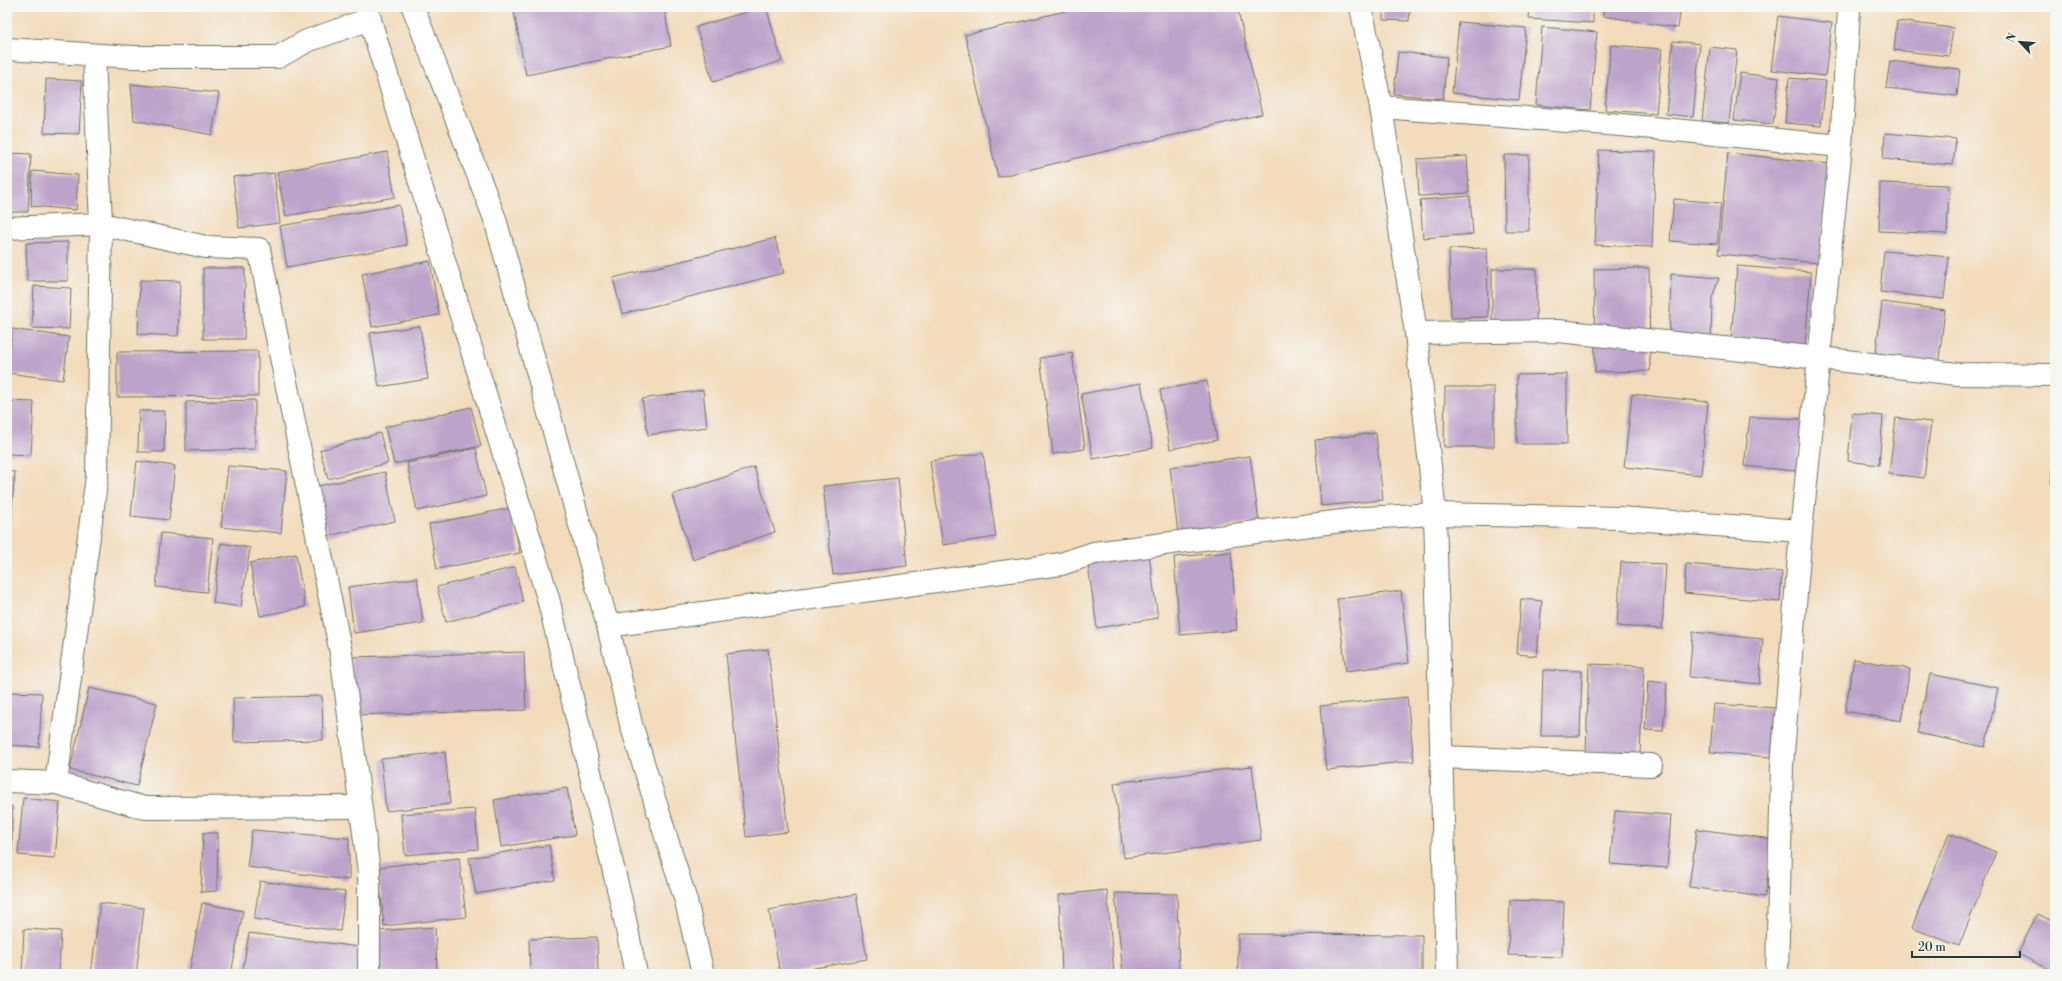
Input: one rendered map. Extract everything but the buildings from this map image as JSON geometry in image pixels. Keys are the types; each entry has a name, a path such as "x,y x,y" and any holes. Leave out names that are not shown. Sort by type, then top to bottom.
{"main road":[{"path":"413,7 495,219 608,626 631,724 686,901 703,974"},
{"path":"1361,7 1381,107 1416,333 1435,514 1447,974"},
{"path":"1777,974 1782,766 1801,531 1841,146 1849,9"},
{"path":"7,49 133,57 278,57 368,13 548,598 622,905 636,974"},
{"path":"56,783 97,476 102,224 94,55"},
{"path":"1381,107 1621,125 1841,146"},
{"path":"7,228 102,224 206,247 259,249 340,654 368,872 369,974"},
{"path":"1416,333 1558,331 1958,374 2055,375"},
{"path":"608,626 1061,564 1094,554 1364,518 1435,514 1619,518 1801,531"},
{"path":"1441,756 1651,765"},
{"path":"7,781 56,783 145,808 360,807"}]}
